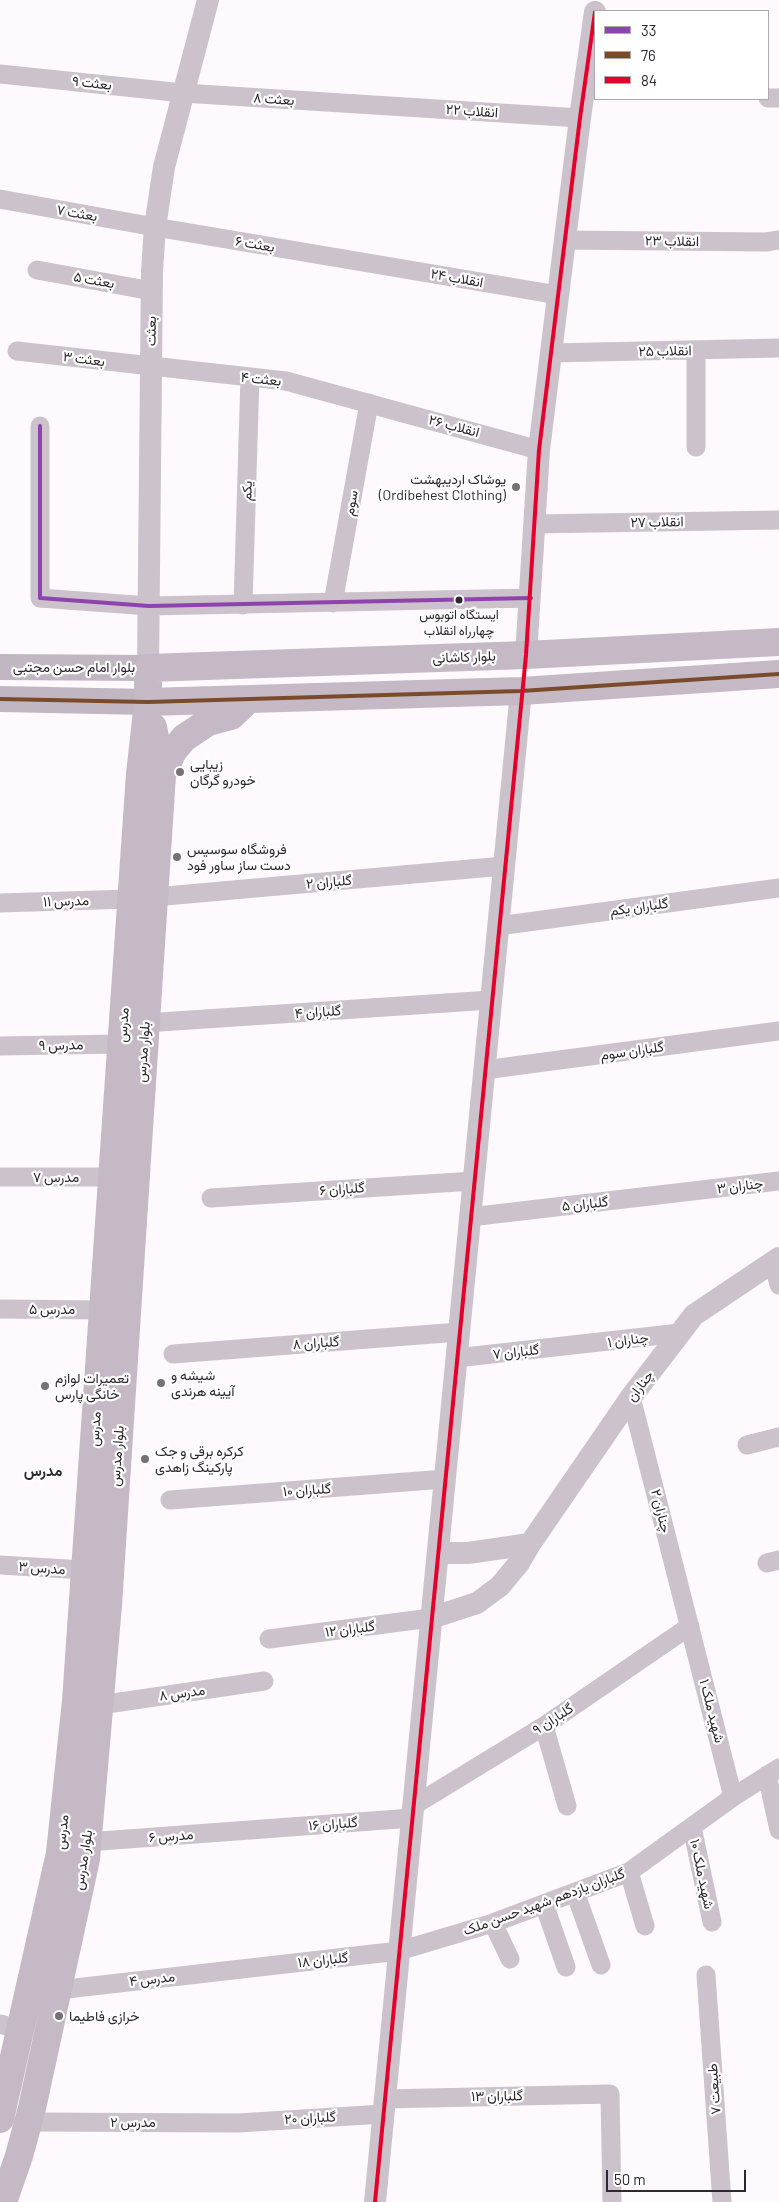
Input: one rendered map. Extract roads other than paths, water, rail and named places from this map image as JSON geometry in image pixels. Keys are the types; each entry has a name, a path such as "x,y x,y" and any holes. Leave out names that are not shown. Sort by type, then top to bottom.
{"main road":[{"name":"بلوار کاشانی","path":"148,668 526,655 779,642"},
{"path":"521,691 526,655"},
{"name":"بلوار امام حسن مجتبی","path":"0,667 148,668"},
{"path":"148,668 148,702"},
{"path":"0,699 148,702 521,691 779,674"},
{"path":"162,775 173,751 184,738 208,722 231,716 249,699"},
{"name":"بلوار مدرس","path":"3,2202 28,2122 86,1859 100,1705 103,1476 145,1024 143,898 162,775 148,702"},
{"name":"مدرس","path":"0,2119 11,2027 60,1853 76,1701 85,1570 103,1476 103,1310 121,1044 143,898 140,774 148,702"}],"street":[{"name":"بعثت","path":"148,668 152,290 155,227 164,167 208,0"},
{"path":"526,655 539,450 565,240 586,104 594,22"},
{"name":"بعثت ۹","path":"0,74 183,93"},
{"name":"۸ بعثت","path":"183,93 365,104"},
{"name":"انقلاب ۲۲","path":"365,104 586,104"},
{"name":"۷ بعثت","path":"0,199 155,227"},
{"name":"۶ بعثت","path":"155,227 356,261"},
{"name":"انقلاب ۲۳","path":"565,240 766,242 779,240"},
{"name":"انقلاب ۲۴","path":"356,261 558,295"},
{"name":"۵ بعثت","path":"37,270 152,290"},
{"name":"انقلاب ۲۵","path":"550,353 779,348"},
{"path":"696,350 696,447"},
{"name":"۳ بعثت","path":"17,351 151,367"},
{"name":"۴ بعثت","path":"151,367 286,381 368,403"},
{"name":"یکم","path":"242,605 250,377"},
{"name":"انقلاب ۲۶","path":"368,403 539,450"},
{"name":"سوم","path":"333,603 368,403"},
{"path":"40,426 40,598 149,606 531,598"},
{"name":"انقلاب ۲۷","path":"534,524 779,520"},
{"path":"375,2202 521,691"},
{"name":"گلباران ۲","path":"143,898 504,866"},
{"name":"گلباران یکم","path":"498,926 779,888"},
{"name":"مدرس ۱۱","path":"0,903 143,898"},
{"name":"گلباران ۴","path":"145,1024 491,1000"},
{"name":"گلباران سوم","path":"484,1070 779,1031"},
{"name":"مدرس ۹","path":"0,1046 121,1044"},
{"name":"مدرس ۷","path":"0,1177 112,1178"},
{"name":"گلباران ۶","path":"211,1198 474,1181"},
{"name":"چناران ۳","path":"701,1191 779,1181"},
{"name":"گلباران ۵","path":"470,1217 701,1191"},
{"path":"776,1259 779,1285"},
{"name":"چناران","path":"431,1618 477,1603 506,1578 519,1563 530,1544 632,1397 694,1315 776,1259"},
{"name":"مدرس ۵","path":"0,1309 103,1310"},
{"name":"گلباران ۸","path":"172,1354 459,1332"},
{"name":"چناران ۱","path":"576,1346 680,1333"},
{"name":"۷ گلباران","path":"456,1358 576,1346"},
{"name":"۲ چناران","path":"632,1397 690,1626"},
{"path":"746,1444 779,1437"},
{"name":"گلباران ۱۰","path":"170,1500 445,1479"},
{"path":"438,1553 478,1552 530,1544"},
{"name":"مدرس ۳","path":"0,1565 85,1570"},
{"name":"گلباران ۱۲","path":"269,1639 431,1618"},
{"name":"۹ گلباران","path":"412,1812 544,1726 690,1626"},
{"name":"۱ شهید ملک","path":"690,1626 733,1797"},
{"name":"مدرس ۸","path":"100,1705 264,1681"},
{"path":"544,1726 568,1806"},
{"path":"773,1771 779,1830"},
{"name":"گلباران یازدهم شهید حسن ملک","path":"399,1951 492,1924 629,1872 733,1797 773,1771"},
{"name":"گلباران ۱۶","path":"255,1830 412,1812"},
{"name":"۱۰ شهید ملک","path":"692,1827 712,1922"},
{"name":"مدرس ۶","path":"87,1842 255,1830"},
{"path":"629,1872 645,1926"},
{"path":"575,1892 601,1965"},
{"path":"544,1904 566,1968"},
{"path":"492,1924 510,1959"},
{"name":"گلباران ۱۸","path":"246,1969 399,1951"},
{"name":"مدرس ۴","path":"58,1990 246,1969"},
{"name":"طبیعت ۷","path":"706,1975 722,2202"},
{"name":"۱۳ گلباران","path":"384,2107 610,2094 612,2202"},
{"name":"گلباران ۲۰","path":"238,2123 384,2107"},
{"name":"مدرس ۲","path":"28,2122 238,2123"}],"place":[{"name":"پوشاک اردیبهشت (Ordibehest Clothing)","path":"516,487"},
{"name":"ایستگاه اتوبوس چهارراه انقلاب","path":"459,600"},
{"name":"زیبایی خودرو گرگان","path":"180,772"},
{"name":"فروشگاه سوسیس دست ساز ساور فود","path":"177,857"},
{"name":"شیشه و آیینه هرندی","path":"161,1383"},
{"name":"تعمیرات لوازم خانگی پارس","path":"45,1386"},
{"name":"کرکره برقی و جک پارکینگ زاهدی","path":"145,1459"},
{"name":"خرازی فاطیما","path":"59,2016"}],"district":[{"name":"مدرس","path":"43,1471"}]}
